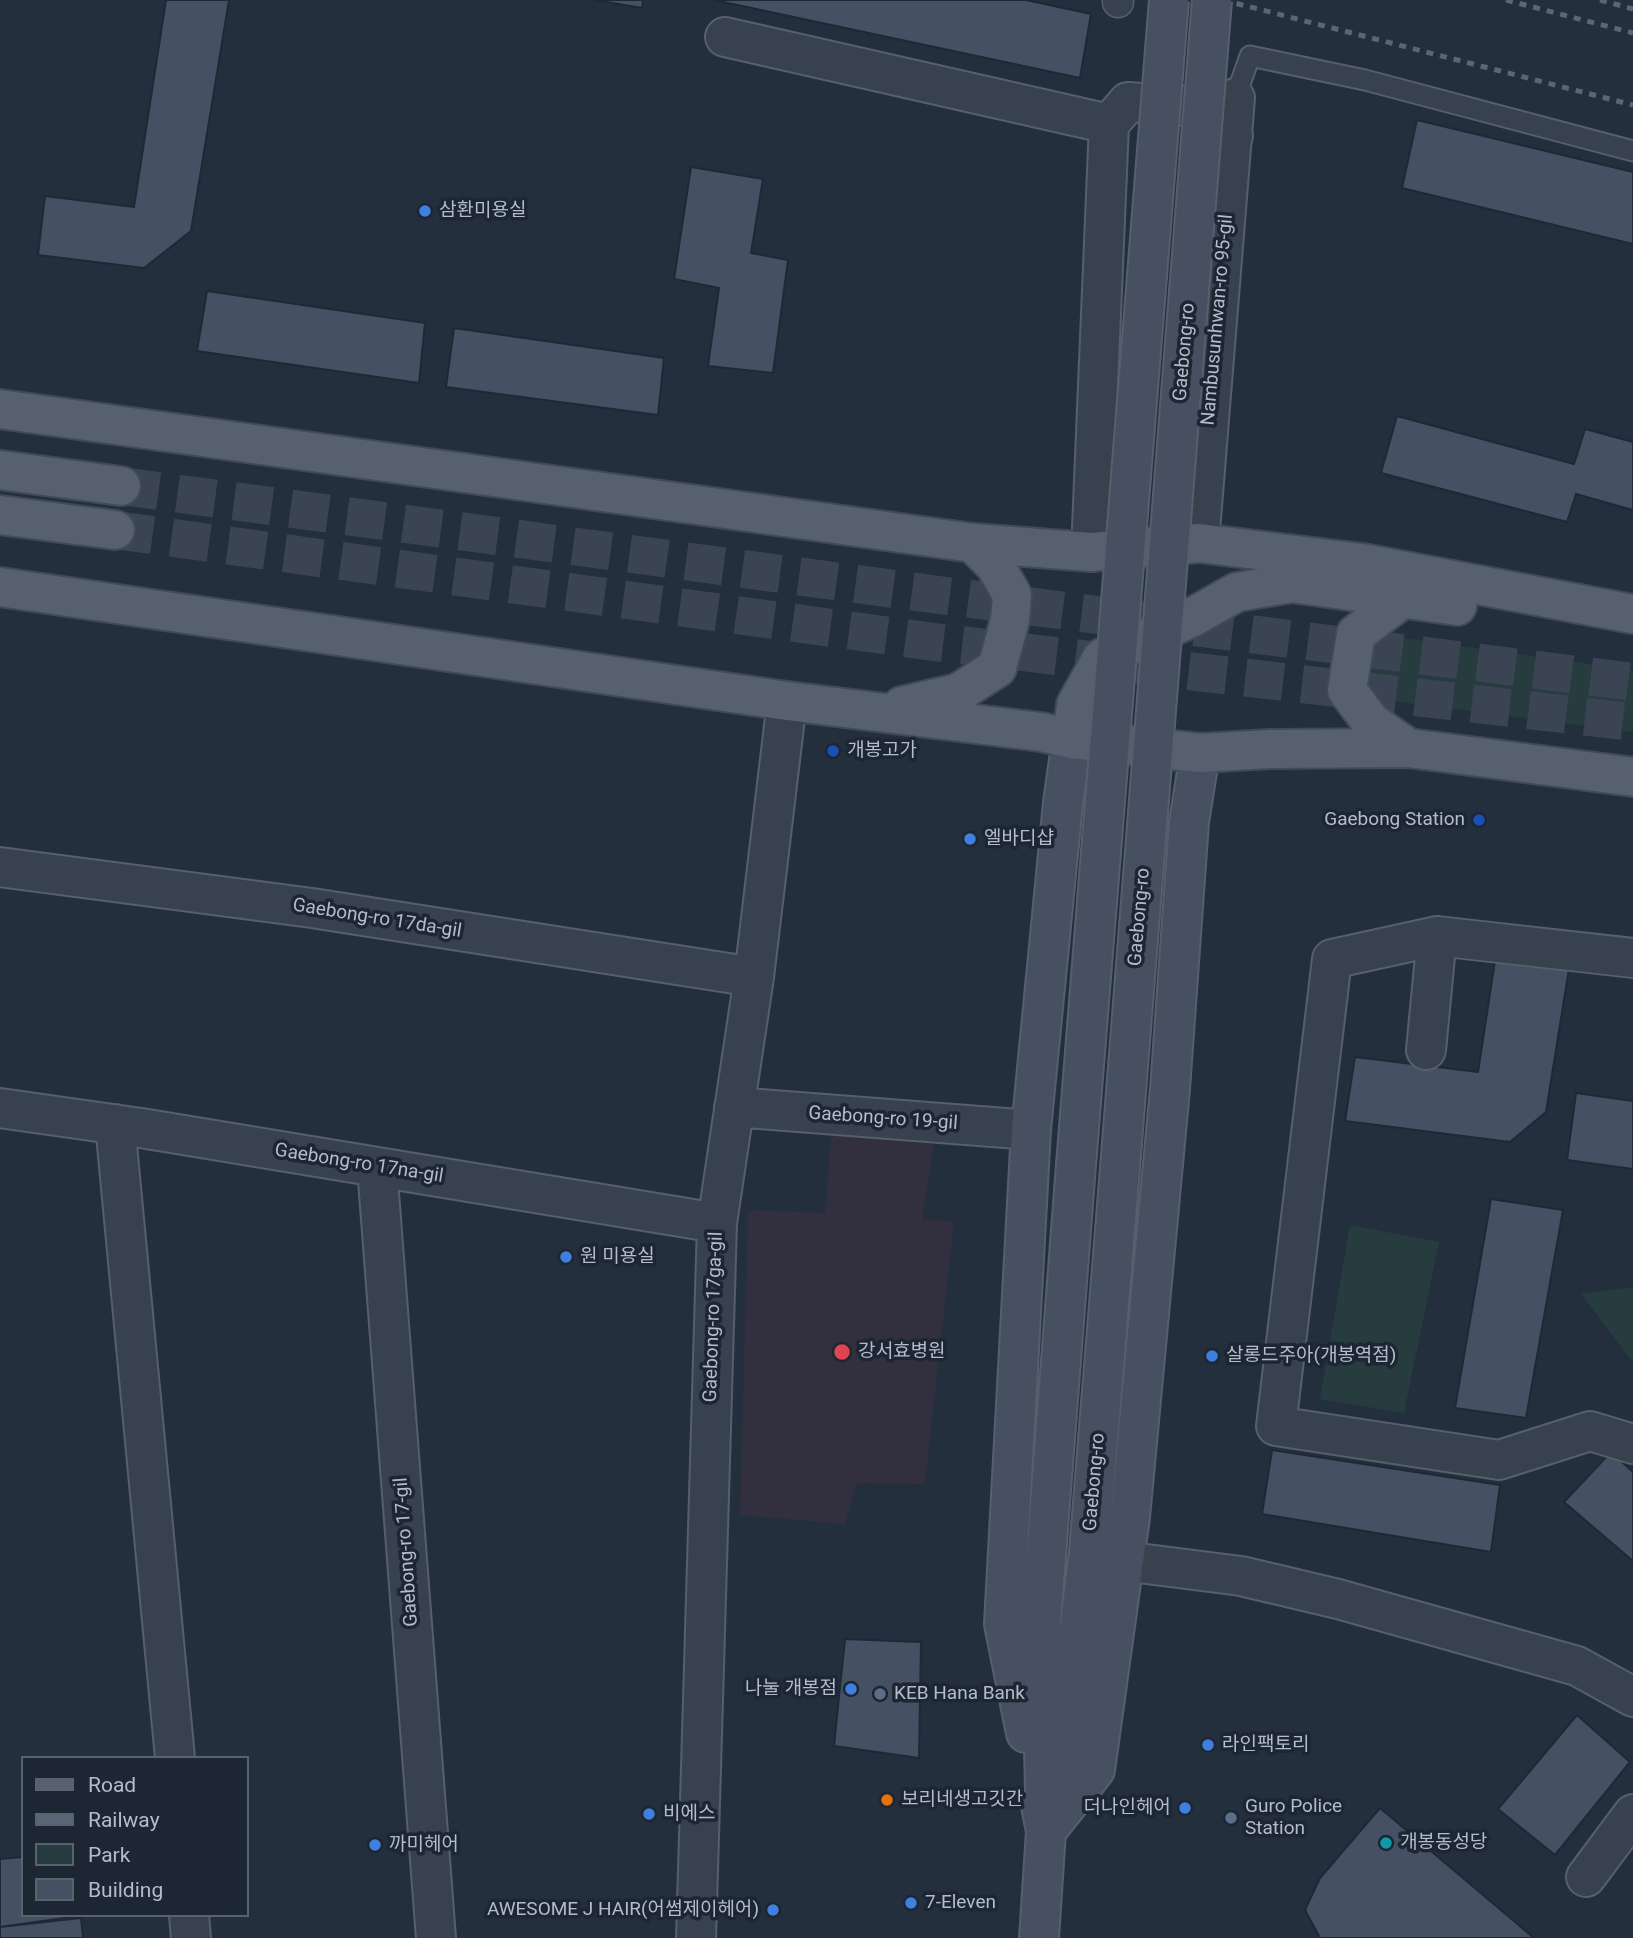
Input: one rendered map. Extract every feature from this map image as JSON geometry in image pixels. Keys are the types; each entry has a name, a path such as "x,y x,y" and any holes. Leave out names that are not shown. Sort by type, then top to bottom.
{"main road":[{"path":"1039,1938 1046,1831 1041,1621 1169,0"},
{"name":"Gaebong-ro","path":"1106,1556 1120,1168 1212,0"},
{"path":"0,409 973,543 1091,552 1199,543 1362,563 1633,617"},
{"path":"0,470 121,486"},
{"path":"0,515 115,530"},
{"path":"876,712 958,693 997,668 1010,620 1012,594 995,565 973,543"},
{"path":"1046,1831 1004,1624 1031,1130 1063,803 1076,705 1102,658 1191,618 1237,592 1292,583 1518,615 1633,617"},
{"path":"0,587 787,701 1041,732 1072,739 1200,753 1408,748 1633,777"},
{"path":"1402,599 1356,635 1347,691 1371,722 1408,748"},
{"path":"1046,1831 1094,1770 1106,1556 1131,1508 1171,1089 1189,822 1200,753"}],"street":[{"path":"725,37 1109,124"},
{"name":"Nambusunhwan-ro 95-gil","path":"1199,543 1235,97"},
{"path":"1091,552 1109,124 1128,102 1200,107 1233,136"},
{"name":"Gaebong-ro 17ga-gil","path":"696,1938 717,1223 754,976 787,701"},
{"name":"Gaebong-ro 17da-gil","path":"0,867 312,908 754,976"},
{"path":"1633,958 1437,936 1332,959 1276,1426 1499,1461 1590,1431 1633,1444"},
{"path":"1426,1050 1437,936"},
{"name":"Gaebong-ro 19-gil","path":"734,1107 1031,1130"},
{"name":"Gaebong-ro 17na-gil","path":"0,1108 115,1124 717,1223"},
{"path":"115,1124 174,1756"},
{"name":"Gaebong-ro 17-gil","path":"377,1167 436,1938"},
{"path":"1106,1556 1241,1576 1338,1599 1577,1666 1633,1697"},
{"path":"1586,1877 1633,1814"},
{"path":"189,1917 191,1938"}],"lane":[{"path":"1235,97 1250,56 1365,80 1633,151"}],"shaded area":[{"name":"강서효병원","path":"831,1134 934,1144 922,1220 954,1221 925,1484 857,1483 845,1524 740,1515 748,1210 825,1213"}],"green space":[{"path":"1395,637 1633,670 1633,732 1392,701 1374,689 1367,675 1369,661 1376,646"},
{"path":"1350,1225 1439,1242 1404,1413 1320,1399"},
{"path":"1633,1287 1633,1362 1581,1294"}],"building":[{"path":"166,0 229,0 191,231 144,268 38,255 45,196 134,207"},
{"path":"595,0 643,0 642,8"},
{"path":"714,0 1026,0 1091,14 1080,78"},
{"path":"1417,120 1633,172 1633,244 1402,188"},
{"path":"691,167 763,179 751,253 788,260 773,373 708,366 719,288 674,279"},
{"path":"207,291 425,323 419,383 197,351"},
{"path":"454,328 664,358 658,415 446,387"},
{"path":"1397,416 1574,464 1585,429 1633,442 1633,510 1576,494 1567,522 1381,473"},
{"path":"1496,954 1570,963 1546,1112 1510,1142 1345,1121 1355,1057 1478,1072"},
{"path":"1576,1093 1633,1101 1633,1169 1567,1160"},
{"path":"1491,1199 1563,1210 1526,1418 1455,1408"},
{"path":"1272,1450 1500,1485 1491,1552 1262,1514"},
{"path":"1611,1452 1633,1472 1633,1561 1564,1502"},
{"name":"KEB Hana Bank","path":"845,1639 921,1642 919,1758 834,1746"},
{"path":"1577,1715 1630,1762 1555,1855 1498,1809"},
{"name":"개봉동성당","path":"1380,1808 1534,1938 1320,1938 1305,1910 1320,1878"},
{"path":"21,1857 21,1917 72,1917 0,1927 0,1859"},
{"path":"81,1918 83,1938 0,1938 0,1927"}],"tunnel":[{"path":"121,486 939,595 1633,682"},
{"path":"115,530 934,642 1633,722"}],"railway":[{"path":"1223,0 1633,105"},
{"path":"1506,0 1633,33"},
{"path":"1600,0 1633,9"}],"place":[{"name":"삼환미용실","path":"425,211"},
{"name":"개봉고가","path":"833,751"},
{"name":"Gaebong Station","path":"1479,820"},
{"name":"엘바디샵","path":"970,839"},
{"name":"원 미용실","path":"566,1257"},
{"name":"강서효병원","path":"842,1352"},
{"name":"살롱드주아(개봉역점)","path":"1212,1356"},
{"name":"나눌 개봉점","path":"851,1689"},
{"name":"KEB Hana Bank","path":"880,1694"},
{"name":"라인팩토리","path":"1208,1745"},
{"name":"보리네생고깃간","path":"887,1800"},
{"name":"더나인헤어","path":"1185,1808"},
{"name":"비에스","path":"649,1814"},
{"name":"Guro Police Station","path":"1231,1818"},
{"name":"개봉동성당","path":"1386,1843"},
{"name":"까미헤어","path":"375,1845"},
{"name":"7-Eleven","path":"911,1903"},
{"name":"AWESOME J HAIR(어썸제이헤어)","path":"773,1910"}]}
